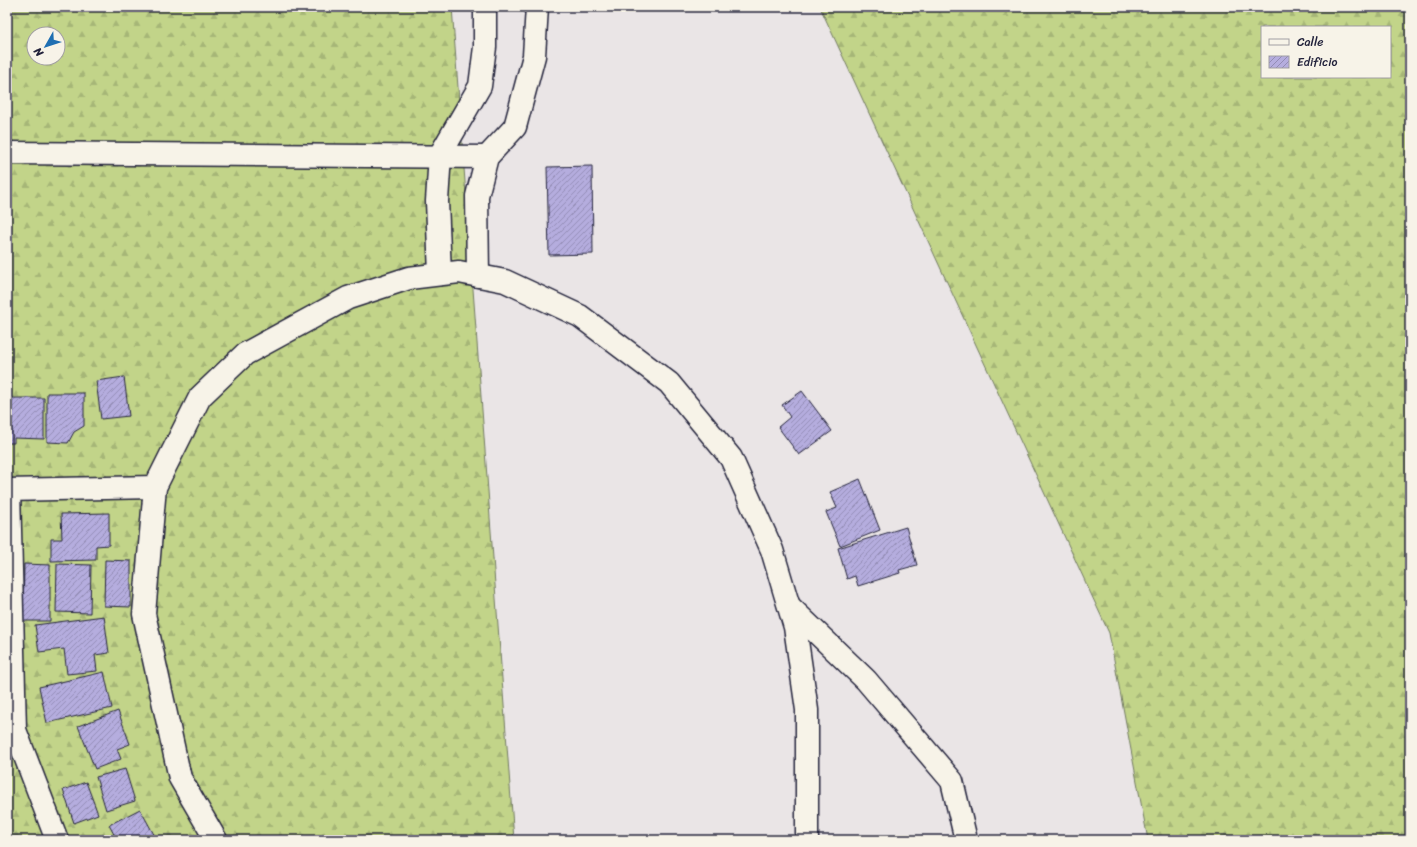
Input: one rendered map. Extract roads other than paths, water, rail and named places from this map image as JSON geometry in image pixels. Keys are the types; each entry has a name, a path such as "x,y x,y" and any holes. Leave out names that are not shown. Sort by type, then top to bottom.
{"street":[{"path":"440,274 437,201 440,155 480,86 485,47 486,7"},
{"path":"478,276 477,196 487,157 515,127 534,56 536,7"},
{"path":"7,153 440,155 487,157"},
{"path":"216,840 180,778 144,614 155,487 200,397 245,354 348,298 409,278 460,272 505,281 580,316 669,383 731,458 772,550 795,627 807,710 807,840"},
{"path":"57,840 15,730 8,490 155,487"},
{"path":"790,607 866,680 952,780 966,840"}]}
